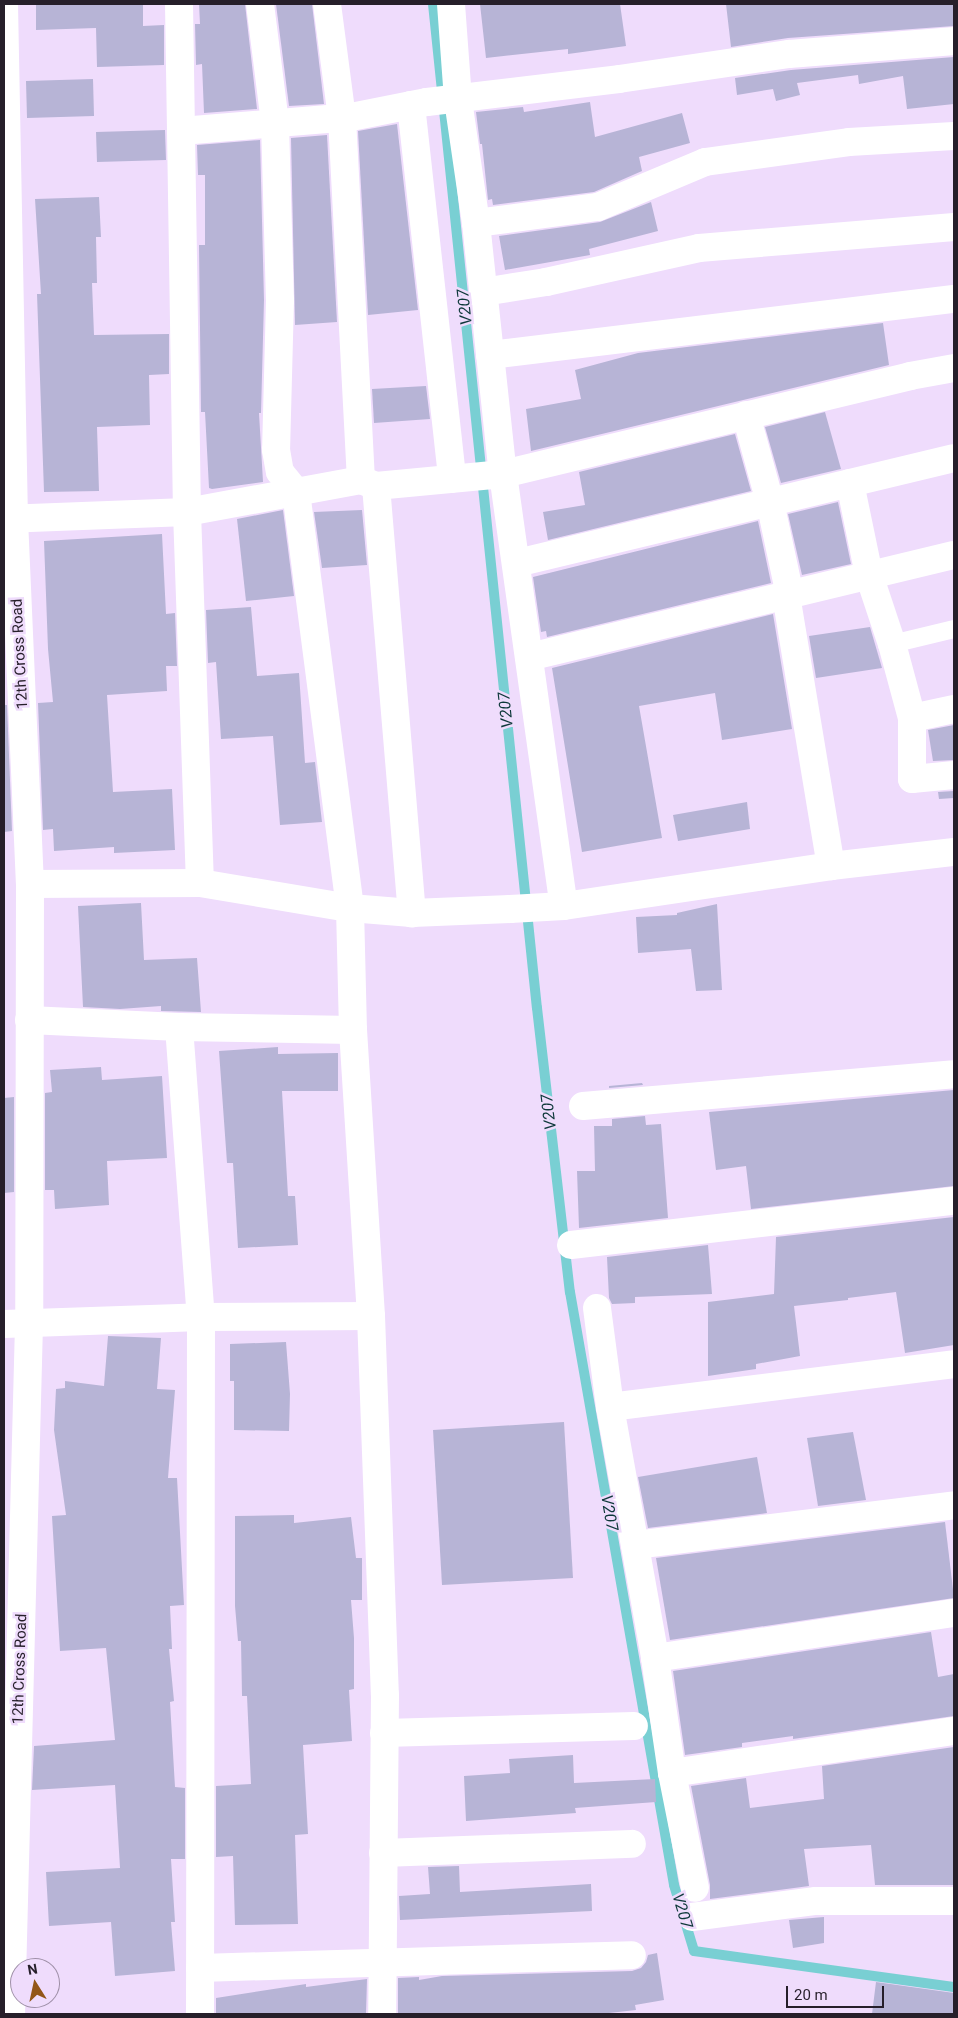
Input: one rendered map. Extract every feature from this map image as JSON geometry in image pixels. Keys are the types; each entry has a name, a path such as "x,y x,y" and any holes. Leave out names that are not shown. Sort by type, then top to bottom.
{"street":[{"name":"12th Cross Road","path":"4,4 9,519 30,884 29,1020 17,1324 11,2014"},
{"path":"179,4 187,512 200,883"},
{"path":"260,4 275,123 280,300 276,450 280,472 296,492 350,908 352,1030 371,1316 384,1733 382,2014"},
{"path":"327,4 342,118 369,483 412,913"},
{"path":"452,4 458,100 476,223 500,474 517,563 529,656 553,906"},
{"path":"181,130 342,118 419,103 458,100 789,54 954,41"},
{"path":"419,103 459,478"},
{"path":"476,223 598,206 706,162 848,142 954,136"},
{"path":"483,292 546,282 698,248 954,227"},
{"path":"490,355 954,299"},
{"path":"9,519 187,512 296,492 369,483 500,474 746,415 954,368"},
{"path":"746,415 770,502 789,592 786,595 831,866"},
{"path":"517,563 954,458"},
{"path":"850,483 869,575 892,644 912,718 912,779 954,775"},
{"path":"529,656 954,555"},
{"path":"912,718 954,709"},
{"path":"30,884 200,883 350,908 412,913 510,910 553,906 831,866 954,852"},
{"path":"29,1020 179,1027 352,1030"},
{"path":"179,1027 201,1317 200,2014"},
{"path":"583,1106 954,1074"},
{"path":"571,1245 954,1201"},
{"path":"597,1308 610,1407 655,1658 672,1773 695,1888"},
{"path":"17,1324 201,1317 371,1316"},
{"path":"610,1407 954,1364"},
{"path":"635,1545 954,1505"},
{"path":"655,1658 954,1613"},
{"path":"384,1733 634,1726"},
{"path":"672,1773 954,1731"},
{"path":"383,1852 632,1844"},
{"path":"692,1917 816,1901 954,1901"},
{"path":"200,1968 632,1955"}],"lane":[{"path":"892,644 954,628"}],"building":[{"path":"36,4 143,4 143,26 164,25 164,65 97,67 96,28 36,30"},
{"path":"199,4 245,4 257,109 204,113 202,64 196,65 195,24 200,24"},
{"path":"276,4 312,4 324,104 289,106"},
{"path":"480,4 620,4 626,46 568,54 568,49 486,58"},
{"path":"726,4 954,4 954,26 788,38 731,47"},
{"path":"954,57 954,104 907,109 903,76 859,84 858,75 797,83 800,95 776,101 773,89 737,95 735,78 791,70"},
{"path":"93,79 94,116 27,118 26,81"},
{"path":"590,102 595,137 682,113 690,143 639,157 642,171 594,192 493,205 492,199 488,200 482,144 480,144 476,112 523,107 524,112"},
{"path":"397,124 418,310 368,315 358,131"},
{"path":"165,130 166,160 97,162 96,132"},
{"path":"327,135 337,322 295,325 291,138"},
{"path":"260,140 264,300 261,413 259,413 263,482 212,489 209,488 205,412 201,412 199,245 205,245 205,175 198,175 197,145"},
{"path":"99,197 101,237 96,237 97,283 92,283 94,335 169,334 169,374 149,375 150,425 97,427 99,491 44,492 37,294 41,294 35,199"},
{"path":"651,202 658,231 589,249 590,255 505,270 499,236 600,222"},
{"path":"883,323 889,365 531,451 526,409 581,399 575,370 638,353"},
{"path":"426,386 430,419 374,423 372,389"},
{"path":"825,412 841,469 781,483 765,427"},
{"path":"735,434 751,491 548,540 543,512 585,505 579,472"},
{"path":"838,502 851,564 802,575 788,514"},
{"path":"283,510 294,596 246,601 237,519"},
{"path":"362,510 367,565 322,568 314,512"},
{"path":"758,521 771,583 547,637 546,631 541,632 533,577"},
{"path":"162,534 166,614 175,613 177,666 166,666 167,691 107,695 113,792 172,789 175,850 114,853 114,847 54,851 53,829 43,830 38,703 53,702 48,649 44,541"},
{"path":"251,607 257,676 299,673 305,763 315,762 322,822 280,825 273,736 221,739 216,662 208,663 206,610"},
{"path":"773,614 792,729 722,740 715,693 639,706 662,838 582,852 552,668"},
{"path":"870,627 882,668 816,678 809,636"},
{"path":"4,705 7,705 12,831 4,832"},
{"path":"954,725 954,760 933,761 928,730"},
{"path":"954,791 954,798 939,799 938,792"},
{"path":"747,802 750,829 678,841 673,815"},
{"path":"141,903 144,960 197,958 201,1012 161,1011 161,1006 120,1009 83,1007 78,906"},
{"path":"717,904 722,990 696,991 691,949 638,953 636,917 677,915 677,913"},
{"path":"278,1047 278,1054 338,1053 338,1091 282,1091 288,1196 295,1196 298,1245 238,1248 233,1163 227,1163 219,1051"},
{"path":"101,1067 102,1080 162,1076 167,1158 107,1161 109,1205 55,1209 54,1190 45,1190 45,1093 52,1092 50,1070"},
{"path":"642,1083 643,1085 609,1088 609,1086"},
{"path":"954,1090 954,1186 751,1209 746,1166 716,1170 709,1112"},
{"path":"14,1097 14,1192 4,1193 4,1098"},
{"path":"645,1116 646,1125 661,1124 668,1218 579,1228 577,1171 595,1171 594,1126 612,1126 612,1119"},
{"path":"954,1217 954,1345 905,1353 896,1292 848,1298 848,1300 794,1306 800,1356 756,1364 756,1369 708,1376 708,1302 774,1294 776,1237"},
{"path":"708,1245 712,1294 635,1297 635,1303 612,1304 609,1298 607,1257"},
{"path":"108,1336 161,1338 157,1389 175,1390 168,1478 177,1478 184,1605 170,1606 172,1649 169,1649 174,1701 170,1702 175,1787 185,1788 185,1859 171,1859 175,1922 171,1922 175,1971 115,1976 111,1922 49,1926 46,1872 120,1868 115,1785 32,1790 34,1746 115,1740 106,1648 60,1651 52,1516 66,1515 54,1430 56,1389 65,1388 65,1381 104,1386"},
{"path":"286,1342 290,1394 289,1431 234,1430 234,1381 230,1381 230,1344"},
{"path":"564,1422 573,1578 442,1585 433,1430"},
{"path":"853,1432 866,1500 818,1506 807,1438"},
{"path":"757,1457 767,1513 648,1528 638,1477"},
{"path":"294,1515 294,1523 351,1517 356,1558 362,1558 362,1600 351,1600 354,1638 354,1689 349,1690 352,1741 303,1745 308,1834 295,1835 298,1924 235,1925 233,1856 216,1857 216,1786 251,1784 247,1696 242,1696 241,1641 238,1641 235,1606 235,1516"},
{"path":"945,1522 954,1598 670,1640 656,1558"},
{"path":"931,1632 938,1677 954,1674 954,1716 793,1739 793,1736 742,1743 742,1747 685,1755 673,1671"},
{"path":"954,1747 954,1885 875,1885 871,1845 804,1849 809,1886 710,1899 710,1885 691,1786 746,1778 750,1808 824,1799 822,1766"},
{"path":"573,1755 574,1783 655,1779 656,1802 575,1808 576,1813 466,1821 464,1776 510,1773 509,1759"},
{"path":"459,1866 460,1892 591,1884 592,1911 400,1920 399,1896 430,1894 428,1867"},
{"path":"824,1917 824,1943 793,1948 789,1920"},
{"path":"657,1953 664,2000 635,2005 636,2010 600,2014 398,2014 398,1978 419,1977 419,1980 442,1976 632,1971 641,1968 646,1962 648,1955"},
{"path":"367,1979 366,2014 216,2014 216,1998 306,1984 306,1987"},
{"path":"876,1982 954,1993 954,2014 872,2014"}],"waterway":[{"name":"V207","path":"433,4 537,1008 570,1292 674,1885 694,1951 954,1987"}]}
